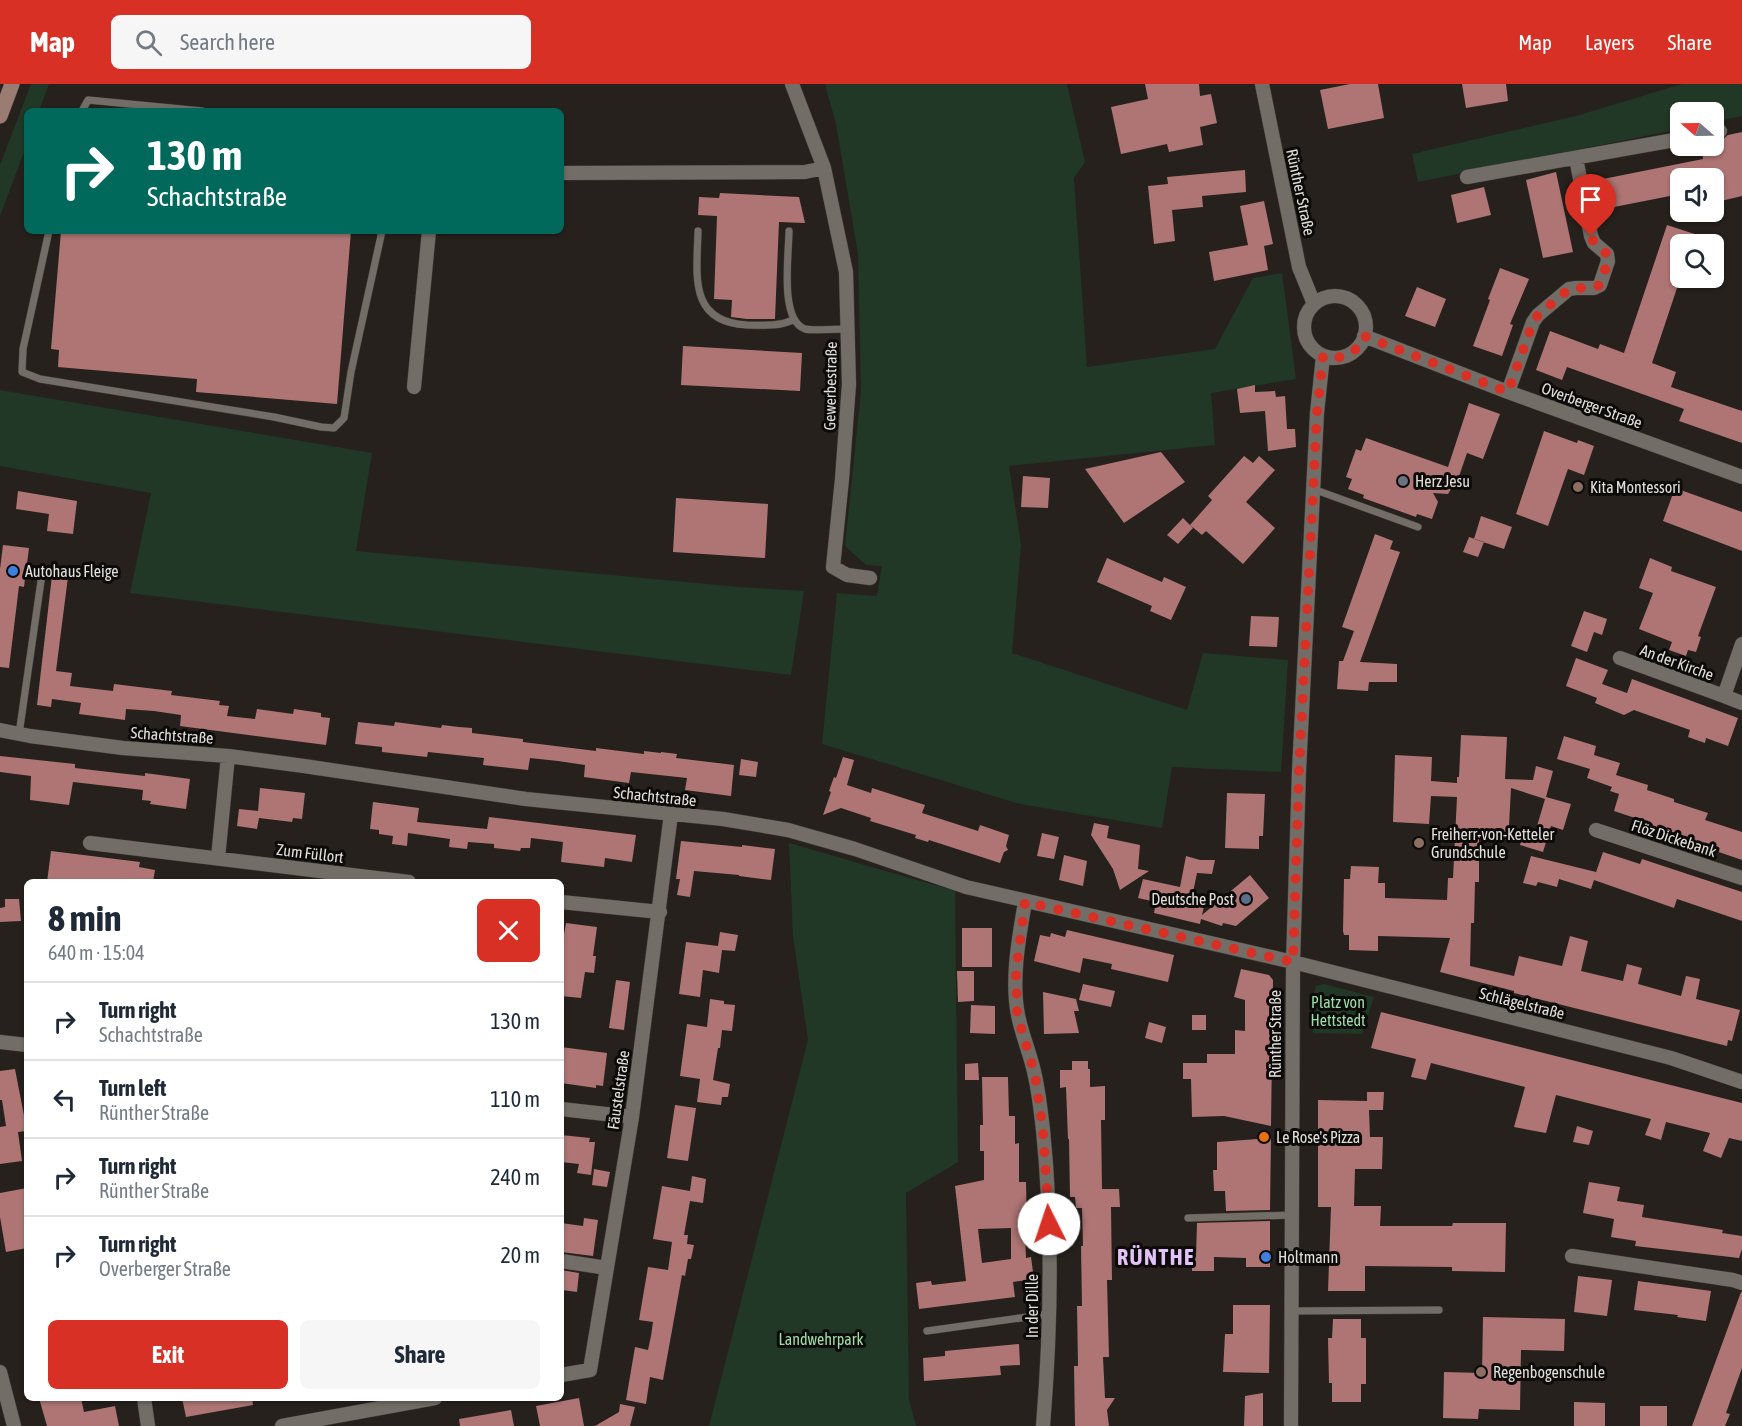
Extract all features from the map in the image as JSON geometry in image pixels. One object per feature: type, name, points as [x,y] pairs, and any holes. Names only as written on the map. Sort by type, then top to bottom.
[{"type":"main road","points":[[0,116],[12,84]]},
{"type":"street","name":"Gewerbestraße","points":[[792,84],[824,168],[846,272],[849,384],[833,567],[848,575],[870,578]]},
{"type":"street","name":"Rünther Straße","points":[[1262,84],[1299,267],[1314,304]]},
{"type":"street","points":[[1467,177],[1670,141]]},
{"type":"street","points":[[1508,392],[1533,322],[1538,315],[1569,289],[1594,288],[1600,285],[1608,261],[1607,254],[1594,243],[1591,236],[1576,158]]},
{"type":"street","points":[[564,173],[805,172],[824,168]]},
{"type":"street","points":[[414,387],[429,234]]},
{"type":"street","points":[[1329,297],[1340,297],[1351,301],[1359,309],[1365,319],[1364,336],[1358,347],[1348,355],[1336,358],[1323,356],[1310,346],[1305,336],[1305,318],[1314,304],[1329,297]]},
{"type":"street","name":"Overberger Straße","points":[[1364,336],[1508,392],[1742,477]]},
{"type":"street","name":"Rünther Straße","points":[[1291,1426],[1293,962],[1299,771],[1317,413],[1323,356]]},
{"type":"street","name":"An der Kirche","points":[[1724,696],[1742,644]]},
{"type":"street","name":"An der Kirche","points":[[1620,658],[1742,703]]},
{"type":"street","name":"Schachtstraße","points":[[0,730],[123,748],[228,756],[526,799],[747,822],[788,830],[855,849],[966,887],[1293,962]]},
{"type":"street","points":[[218,858],[228,756]]},
{"type":"street","name":"Fäustelstraße","points":[[564,1374],[590,1370],[632,1117],[671,814]]},
{"type":"street","name":"Flöz Dickebank","points":[[1596,830],[1742,878]]},
{"type":"street","name":"Zum Füllort","points":[[90,843],[379,879]]},
{"type":"street","points":[[564,902],[660,912]]},
{"type":"street","name":"In der Dille","points":[[1025,902],[1016,972],[1017,1014],[1035,1075],[1043,1130],[1049,1224],[1048,1374],[1044,1426]]},
{"type":"street","name":"Schlägelstraße","points":[[1293,962],[1671,1058],[1742,1082]]},
{"type":"street","points":[[0,1042],[24,1045]]},
{"type":"street","points":[[564,1109],[632,1117]]},
{"type":"street","points":[[1572,1256],[1742,1283]]},
{"type":"street","points":[[564,1261],[607,1268]]},
{"type":"street","points":[[0,1372],[14,1426]]},
{"type":"street","points":[[144,1401],[148,1426]]},
{"type":"street","points":[[282,1426],[419,1401]]},
{"type":"lane","points":[[84,108],[88,100],[171,108]]},
{"type":"lane","points":[[698,231],[697,280],[700,295],[706,307],[713,314],[722,321],[732,324],[774,326],[793,320]]},
{"type":"lane","points":[[789,231],[787,298],[793,320],[804,329],[847,329]]},
{"type":"lane","points":[[48,234],[23,349],[22,372],[39,379],[274,417],[321,428],[334,428],[344,418],[351,372],[381,234]]},
{"type":"lane","points":[[1313,489],[1418,527]]},
{"type":"lane","points":[[19,734],[42,574]]},
{"type":"lane","points":[[1188,1218],[1292,1215]]},
{"type":"lane","points":[[1291,1311],[1439,1310]]},
{"type":"lane","points":[[927,1331],[1049,1314]]},
{"type":"green space","points":[[31,84],[49,84],[40,108],[24,108],[24,152],[0,216],[0,165]]},
{"type":"green space","points":[[825,84],[1067,84],[1085,162],[1074,178],[1087,367],[1215,349],[1253,278],[1282,273],[1296,379],[1211,393],[1215,445],[1009,466],[1021,545],[1012,653],[1187,710],[1203,653],[1288,660],[1281,772],[1172,767],[1162,828],[1020,804],[822,744],[837,593],[877,596],[882,566],[866,565],[845,546],[861,391],[858,254],[836,124]]},
{"type":"green space","points":[[1682,84],[1742,84],[1742,116],[1724,120],[1724,102],[1670,102],[1670,131],[1418,182],[1412,154],[1576,116]]},
{"type":"green space","points":[[0,390],[372,453],[356,551],[804,591],[791,675],[130,593],[151,493],[0,466]]},
{"type":"green space","name":"Landwehrpark","points":[[789,843],[955,891],[958,1162],[906,1193],[909,1399],[916,1426],[709,1426],[808,1040],[793,936]]},
{"type":"green space","name":"Platz von Hettstedt","points":[[1324,984],[1374,997],[1362,1034],[1313,1033],[1314,992],[1316,986]]},
{"type":"building","points":[[1145,84],[1199,84],[1200,96],[1211,94],[1217,123],[1200,127],[1203,145],[1169,152],[1167,144],[1121,154],[1111,107],[1148,99]]},
{"type":"building","points":[[1350,84],[1378,84],[1384,118],[1328,129],[1320,90]]},
{"type":"building","points":[[1462,84],[1506,84],[1508,101],[1466,108]]},
{"type":"building","points":[[1742,132],[1742,196],[1724,200],[1724,168],[1670,168],[1670,196],[1604,209],[1598,180],[1703,159],[1703,156],[1724,156],[1724,138]]},
{"type":"building","points":[[1245,170],[1246,192],[1202,196],[1203,207],[1172,210],[1175,241],[1154,244],[1148,186],[1168,184],[1167,177]]},
{"type":"building","points":[[1556,172],[1573,252],[1543,258],[1526,180]]},
{"type":"building","points":[[1484,187],[1491,215],[1457,223],[1451,195]]},
{"type":"building","points":[[720,193],[799,197],[805,223],[779,222],[775,319],[731,317],[732,300],[714,299],[717,216],[698,215],[699,197],[719,198]]},
{"type":"building","points":[[1264,201],[1273,244],[1264,246],[1268,270],[1214,281],[1209,252],[1248,245],[1240,206]]},
{"type":"building","points":[[1667,225],[1695,234],[1670,234],[1670,288],[1677,288],[1652,363],[1676,372],[1671,387],[1742,411],[1742,443],[1679,421],[1684,409],[1567,367],[1562,380],[1536,370],[1550,331],[1598,349],[1600,344],[1624,353]]},
{"type":"building","points":[[61,234],[351,234],[337,404],[196,392],[197,379],[58,367],[59,350],[51,349]]},
{"type":"building","points":[[1500,268],[1529,279],[1510,324],[1513,325],[1502,356],[1473,346]]},
{"type":"building","points":[[1417,287],[1446,299],[1435,327],[1405,316]]},
{"type":"building","points":[[683,346],[802,353],[800,391],[681,385]]},
{"type":"building","points":[[1255,385],[1255,392],[1275,391],[1276,397],[1285,396],[1287,429],[1295,429],[1296,447],[1268,451],[1265,411],[1240,413],[1237,389]]},
{"type":"building","name":"Herz Jesu","points":[[1469,403],[1500,414],[1483,459],[1467,453],[1456,485],[1454,484],[1448,494],[1433,493],[1438,502],[1432,519],[1417,514],[1416,517],[1363,498],[1364,495],[1348,489],[1352,479],[1346,477],[1356,449],[1361,451],[1366,438],[1448,467]]},
{"type":"building","points":[[1544,431],[1577,443],[1578,440],[1594,446],[1584,475],[1568,469],[1548,526],[1516,514]]},
{"type":"building","points":[[1161,452],[1185,482],[1124,523],[1085,469]]},
{"type":"building","points":[[1244,456],[1253,463],[1259,456],[1275,470],[1246,502],[1275,528],[1243,564],[1206,531],[1202,535],[1190,525],[1212,500],[1208,496]]},
{"type":"building","points":[[1023,476],[1050,478],[1048,508],[1021,507]]},
{"type":"building","points":[[1675,488],[1742,512],[1742,551],[1663,521]]},
{"type":"building","points":[[18,491],[77,501],[73,534],[47,531],[49,514],[16,509]]},
{"type":"building","points":[[676,498],[768,504],[765,558],[673,552]]},
{"type":"building","points":[[1481,516],[1512,527],[1504,549],[1474,539]]},
{"type":"building","points":[[1183,518],[1193,528],[1178,544],[1167,535]]},
{"type":"building","points":[[1375,534],[1393,541],[1390,549],[1400,552],[1360,662],[1397,664],[1397,682],[1369,682],[1368,691],[1337,689],[1339,661],[1343,661],[1354,631],[1342,627]]},
{"type":"building","points":[[1469,537],[1484,542],[1478,557],[1463,552]]},
{"type":"building","points":[[3,545],[29,548],[24,587],[19,586],[9,668],[0,667],[0,569]]},
{"type":"building","points":[[1107,558],[1162,582],[1164,577],[1186,587],[1171,620],[1150,611],[1152,606],[1097,582]]},
{"type":"building","points":[[1650,558],[1672,567],[1671,571],[1716,587],[1698,636],[1701,637],[1696,652],[1688,650],[1686,656],[1669,650],[1672,642],[1639,629],[1653,593],[1639,588]]},
{"type":"building","points":[[53,567],[69,569],[56,671],[72,673],[70,686],[113,691],[114,684],[172,691],[171,695],[220,701],[219,705],[229,706],[227,716],[255,719],[257,709],[293,714],[294,709],[321,713],[321,717],[330,718],[326,745],[180,726],[181,715],[154,711],[126,709],[125,720],[79,714],[81,703],[52,699],[51,707],[37,705]]},
{"type":"building","points":[[1584,611],[1607,619],[1602,635],[1594,632],[1587,652],[1571,646]]},
{"type":"building","points":[[1251,616],[1279,617],[1277,647],[1249,646]]},
{"type":"building","points":[[1576,658],[1608,670],[1602,684],[1627,693],[1632,679],[1738,718],[1728,746],[1706,738],[1705,743],[1688,737],[1690,730],[1634,710],[1624,715],[1595,703],[1597,698],[1566,686]]},
{"type":"building","points":[[358,722],[394,726],[395,722],[441,728],[442,725],[472,728],[472,733],[523,739],[523,742],[596,751],[596,748],[644,754],[644,751],[661,752],[677,754],[676,758],[734,765],[731,796],[685,790],[687,778],[631,772],[629,783],[584,777],[585,765],[558,761],[530,758],[528,770],[483,765],[484,758],[428,752],[427,757],[382,752],[382,747],[355,744]]},
{"type":"building","points":[[1461,735],[1507,737],[1505,779],[1533,780],[1536,766],[1553,771],[1546,797],[1571,804],[1563,830],[1551,826],[1543,852],[1520,845],[1521,841],[1479,839],[1479,882],[1475,882],[1470,966],[1514,976],[1519,956],[1562,966],[1570,936],[1588,941],[1581,971],[1623,981],[1627,964],[1642,968],[1638,984],[1681,996],[1686,976],[1700,979],[1696,999],[1740,1010],[1732,1041],[1728,1040],[1727,1046],[1514,993],[1514,991],[1440,972],[1450,938],[1378,936],[1378,951],[1349,950],[1349,935],[1344,935],[1343,931],[1344,879],[1350,879],[1351,866],[1379,867],[1378,883],[1385,883],[1385,898],[1447,900],[1448,878],[1453,878],[1457,797],[1431,796],[1429,824],[1393,822],[1395,755],[1432,757],[1431,781],[1457,783],[1457,777],[1459,777]],"holes":[[[1511,788],[1545,799],[1535,833],[1509,826]]]},
{"type":"building","points":[[1564,736],[1596,746],[1594,755],[1620,763],[1616,775],[1648,785],[1647,790],[1708,813],[1705,820],[1742,832],[1742,860],[1652,829],[1653,824],[1614,811],[1619,794],[1610,791],[1612,787],[1587,778],[1590,769],[1557,759]]},
{"type":"building","points":[[0,756],[75,764],[75,768],[190,779],[186,809],[150,804],[151,801],[142,800],[143,790],[73,782],[69,805],[30,800],[31,776],[0,772]]},
{"type":"building","points":[[843,757],[854,760],[847,785],[871,793],[872,788],[925,805],[922,813],[978,831],[980,825],[1009,835],[1006,846],[1008,850],[1004,852],[1000,863],[929,840],[928,842],[915,838],[916,835],[870,821],[871,818],[841,808],[823,815],[831,792],[829,791]]},
{"type":"building","points":[[741,759],[758,762],[756,777],[739,775]]},
{"type":"building","points":[[260,788],[305,793],[302,819],[293,818],[292,822],[259,818],[257,829],[237,826],[239,809],[258,811]]},
{"type":"building","points":[[1227,793],[1265,794],[1263,836],[1259,836],[1259,849],[1225,848]]},
{"type":"building","points":[[373,802],[419,808],[417,822],[487,829],[489,817],[636,835],[632,862],[605,858],[604,867],[561,862],[563,842],[531,838],[530,848],[521,848],[520,851],[494,848],[494,844],[468,842],[467,849],[449,847],[450,839],[408,833],[407,846],[392,844],[393,836],[379,834],[379,830],[370,829]]},
{"type":"building","points":[[1094,823],[1109,826],[1107,838],[1140,845],[1138,869],[1149,871],[1120,890],[1113,869],[1091,835]]},
{"type":"building","points":[[1042,833],[1059,837],[1054,859],[1037,856]]},
{"type":"building","points":[[681,841],[775,849],[771,880],[694,871],[690,897],[677,895],[680,879],[676,879]]},
{"type":"building","points":[[51,851],[140,862],[139,867],[155,870],[154,879],[47,879]]},
{"type":"building","points":[[1603,852],[1640,864],[1642,859],[1742,892],[1742,921],[1677,899],[1674,908],[1594,880],[1591,889],[1559,879],[1557,887],[1538,882],[1536,886],[1523,883],[1531,856],[1596,872],[1594,878]]},
{"type":"building","points":[[1064,855],[1087,861],[1083,886],[1059,880]]},
{"type":"building","points":[[1186,856],[1200,860],[1215,860],[1212,874],[1197,873],[1192,897],[1206,899],[1202,915],[1250,875],[1269,898],[1236,926],[1223,923],[1222,926],[1201,919],[1200,924],[1154,913],[1156,902],[1138,898],[1143,879],[1180,887]]},
{"type":"building","points":[[5,899],[19,899],[21,921],[0,922],[0,908],[5,907]]},
{"type":"building","points":[[566,923],[597,927],[593,956],[596,956],[594,973],[585,972],[581,998],[564,996]]},
{"type":"building","points":[[962,928],[992,928],[992,967],[962,967]]},
{"type":"building","points":[[1067,930],[1174,955],[1168,982],[1111,969],[1112,964],[1083,958],[1080,973],[1034,961],[1040,935],[1050,937],[1051,933],[1065,937]]},
{"type":"building","points":[[720,932],[738,935],[735,951],[722,950],[719,973],[703,970],[700,997],[679,994],[686,942],[718,946]]},
{"type":"building","points":[[1241,969],[1269,975],[1273,980],[1271,1126],[1224,1116],[1192,1117],[1191,1079],[1183,1079],[1183,1063],[1207,1063],[1207,1054],[1235,1054],[1235,1030],[1245,1031],[1245,1000],[1234,997]]},
{"type":"building","points":[[957,971],[974,971],[974,1001],[958,1002]]},
{"type":"building","points":[[616,980],[630,982],[624,1030],[609,1028]]},
{"type":"building","points":[[1083,984],[1115,991],[1111,1007],[1079,1000]]},
{"type":"building","points":[[1043,992],[1076,999],[1079,1011],[1074,1011],[1079,1033],[1044,1034]]},
{"type":"building","points":[[710,999],[735,1005],[732,1031],[722,1030],[713,1080],[730,1084],[728,1097],[722,1097],[721,1105],[697,1102],[700,1079],[680,1076],[687,1024],[707,1027]]},
{"type":"building","points":[[971,1005],[995,1006],[995,1034],[970,1033]]},
{"type":"building","points":[[1381,1012],[1742,1103],[1742,1141],[1729,1138],[1721,1158],[1703,1151],[1710,1133],[1666,1122],[1661,1140],[1645,1135],[1651,1119],[1556,1095],[1546,1133],[1514,1127],[1525,1087],[1431,1063],[1426,1080],[1411,1077],[1416,1059],[1371,1048]]},
{"type":"building","points":[[1192,1015],[1206,1015],[1206,1030],[1192,1030]]},
{"type":"building","points":[[1149,1022],[1166,1027],[1162,1043],[1145,1038]]},
{"type":"building","points":[[564,1047],[607,1053],[603,1086],[596,1085],[596,1088],[564,1083]]},
{"type":"building","points":[[1072,1061],[1088,1061],[1090,1087],[1105,1086],[1105,1120],[1101,1120],[1102,1189],[1119,1189],[1120,1207],[1111,1207],[1112,1280],[1107,1280],[1109,1357],[1103,1357],[1105,1398],[1115,1398],[1107,1410],[1109,1426],[1075,1426],[1074,1366],[1078,1366],[1077,1306],[1082,1306],[1082,1208],[1076,1208],[1075,1197],[1070,1197],[1066,1087],[1060,1088],[1060,1070],[1072,1070]]},
{"type":"building","points":[[978,1063],[979,1080],[965,1080],[965,1064]]},
{"type":"building","points":[[15,1069],[24,1116],[24,1131],[18,1132],[22,1161],[0,1164],[0,1127],[6,1126],[2,1100],[0,1100],[0,1071]]},
{"type":"building","points":[[982,1077],[1008,1077],[1009,1116],[1015,1116],[1015,1144],[1019,1143],[1019,1182],[1026,1182],[1026,1258],[1031,1257],[1034,1279],[1013,1282],[1015,1297],[919,1309],[916,1283],[931,1281],[932,1285],[966,1281],[955,1186],[984,1180],[984,1151],[980,1151],[980,1125],[983,1125]],"holes":[[[1011,1228],[1011,1259],[982,1263],[978,1229]]]},
{"type":"building","points":[[1367,1092],[1384,1092],[1383,1110],[1369,1110],[1370,1137],[1383,1137],[1382,1169],[1355,1169],[1354,1206],[1381,1206],[1380,1226],[1506,1223],[1505,1272],[1452,1271],[1452,1267],[1365,1266],[1365,1291],[1328,1291],[1331,1207],[1318,1207],[1318,1100],[1367,1101]]},
{"type":"building","points":[[675,1105],[696,1108],[688,1161],[667,1158]]},
{"type":"building","points":[[1577,1126],[1593,1131],[1589,1145],[1573,1142]]},
{"type":"building","points":[[564,1135],[590,1138],[589,1142],[595,1142],[591,1175],[577,1173],[579,1164],[564,1162]]},
{"type":"building","points":[[1271,1138],[1270,1210],[1226,1211],[1225,1191],[1214,1191],[1213,1170],[1217,1170],[1217,1142]]},
{"type":"building","points":[[594,1169],[610,1172],[607,1187],[592,1185]]},
{"type":"building","points":[[692,1176],[706,1179],[703,1203],[690,1201],[684,1235],[688,1235],[687,1244],[694,1245],[691,1259],[688,1259],[685,1276],[682,1275],[663,1380],[650,1377],[646,1404],[626,1400],[635,1347],[648,1350],[651,1336],[653,1322],[639,1320],[648,1267],[668,1270],[672,1242],[653,1239],[662,1186],[690,1191]]},
{"type":"building","points":[[1589,1182],[1620,1187],[1617,1201],[1644,1205],[1642,1217],[1723,1230],[1722,1233],[1742,1236],[1739,1258],[1635,1246],[1636,1241],[1611,1237],[1614,1219],[1583,1213]]},
{"type":"building","points":[[24,1189],[24,1249],[6,1252],[0,1217],[0,1193]]},
{"type":"building","points":[[584,1218],[598,1220],[593,1256],[564,1252],[564,1223],[583,1226]]},
{"type":"building","points":[[1270,1221],[1270,1267],[1246,1267],[1246,1258],[1214,1257],[1214,1271],[1192,1271],[1192,1257],[1196,1257],[1197,1223]]},
{"type":"building","points":[[564,1270],[579,1273],[577,1292],[564,1290]]},
{"type":"building","points":[[1578,1276],[1612,1280],[1607,1316],[1574,1312]]},
{"type":"building","points":[[1638,1281],[1711,1291],[1706,1321],[1634,1310]]},
{"type":"building","points":[[1741,1292],[1742,1368],[1726,1413],[1730,1414],[1725,1426],[1692,1426]]},
{"type":"building","points":[[1233,1305],[1270,1305],[1269,1373],[1223,1372],[1225,1334],[1233,1334]]},
{"type":"building","points":[[1483,1317],[1565,1319],[1564,1351],[1521,1350],[1520,1410],[1479,1409],[1478,1419],[1443,1418],[1444,1372],[1482,1373]]},
{"type":"building","points":[[1333,1319],[1361,1319],[1361,1338],[1366,1338],[1366,1384],[1361,1384],[1361,1402],[1332,1402],[1332,1383],[1329,1383],[1328,1338],[1332,1338]]},
{"type":"building","points":[[1019,1344],[1020,1365],[1000,1366],[1001,1375],[924,1381],[923,1358],[945,1356],[945,1351]]},
{"type":"building","points":[[1263,1393],[1263,1426],[1244,1426],[1245,1396]]},
{"type":"building","points":[[579,1398],[584,1426],[540,1426],[536,1406]]},
{"type":"building","points":[[40,1401],[82,1401],[84,1412],[115,1406],[119,1426],[47,1426]]},
{"type":"building","points":[[183,1401],[252,1401],[253,1405],[186,1417]]},
{"type":"building","points":[[1574,1402],[1605,1403],[1605,1426],[1574,1426]]},
{"type":"building","points":[[620,1404],[635,1407],[630,1426],[595,1426],[619,1412]]},
{"type":"building","points":[[1640,1406],[1667,1406],[1667,1426],[1640,1426]]},
{"type":"building","points":[[511,1410],[514,1426],[460,1426],[459,1419]]},
{"type":"place","name":"Herz Jesu","points":[[1403,481]]},
{"type":"place","name":"Kita Montessori","points":[[1578,487]]},
{"type":"place","name":"Autohaus Fleige","points":[[13,571]]},
{"type":"place","name":"Freiherr-von-Ketteler Grundschule","points":[[1419,843]]},
{"type":"place","name":"Deutsche Post","points":[[1246,899]]},
{"type":"place","name":"Le Rose's Pizza","points":[[1264,1137]]},
{"type":"place","name":"Holtmann","points":[[1266,1257]]},
{"type":"place","name":"Regenbogenschule","points":[[1481,1372]]},
{"type":"district","name":"RÜNTHE","points":[[1156,1257]]},
{"type":"route","points":[[1049,1224],[1043,1130],[1035,1075],[1017,1014],[1016,972],[1025,902],[1293,962],[1301,729],[1317,413],[1323,356],[1336,358],[1348,355],[1358,347],[1364,336],[1382,341],[1508,392],[1533,322],[1538,315],[1569,289],[1594,288],[1600,285],[1608,261],[1607,254],[1594,243],[1591,236]]}]
